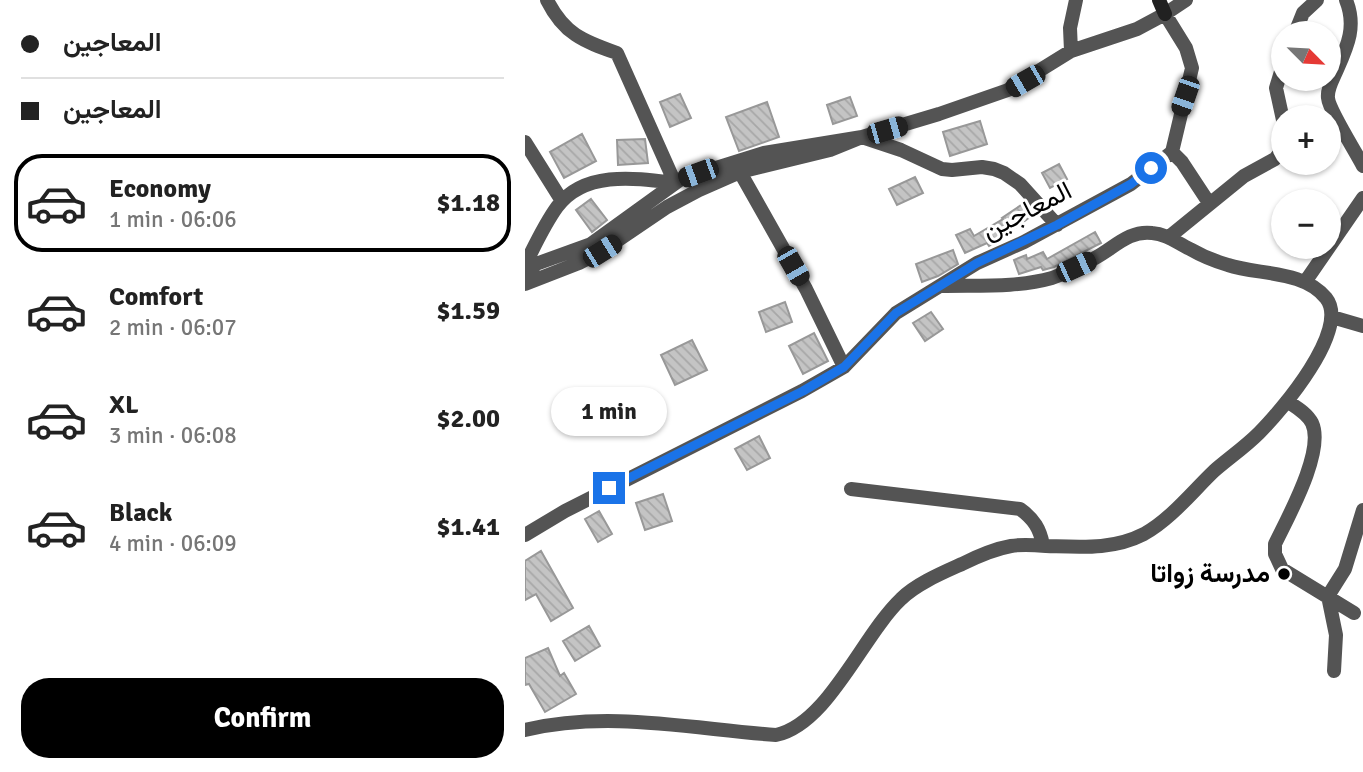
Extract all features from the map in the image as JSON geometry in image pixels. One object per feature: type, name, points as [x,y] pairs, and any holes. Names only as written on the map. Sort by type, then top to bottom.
[{"type":"street","points":[[548,0],[554,13],[568,30],[586,42],[617,53],[675,183]]},
{"type":"street","points":[[1072,51],[1070,28],[1076,0]]},
{"type":"street","points":[[1159,0],[1186,48],[1192,68],[1172,152],[1182,162],[1209,203]]},
{"type":"street","points":[[525,276],[536,264],[591,244],[675,183],[737,167],[831,150],[862,137],[1008,90],[1072,51],[1137,29],[1185,0]]},
{"type":"street","points":[[1300,21],[1304,13],[1317,0]]},
{"type":"street","points":[[1346,0],[1351,17],[1351,35],[1331,82],[1328,100],[1331,111],[1363,166]]},
{"type":"street","points":[[862,137],[916,156],[942,169],[982,167],[1004,173],[1020,184],[1057,225]]},
{"type":"street","points":[[525,142],[562,201]]},
{"type":"street","name":"المعاجين","points":[[525,535],[565,511],[803,391],[844,367],[896,313],[977,263],[1057,225],[1131,184],[1172,152]]},
{"type":"street","points":[[1169,237],[1244,176],[1271,161]]},
{"type":"street","points":[[525,284],[602,251],[667,206],[737,167]]},
{"type":"street","points":[[737,167],[806,289],[844,367]]},
{"type":"street","points":[[525,265],[562,201],[582,186],[605,180],[638,178],[675,183]]},
{"type":"street","points":[[1305,282],[1363,198]]},
{"type":"street","points":[[525,730],[553,723],[584,720],[672,724],[776,735],[789,732],[822,705],[881,621],[902,597],[989,551],[1014,545],[1090,548],[1121,544],[1146,533],[1258,434],[1287,401],[1312,366],[1332,317],[1327,299],[1305,282],[1209,259],[1169,237],[1151,233],[1134,234],[1096,258],[1056,277],[1029,284],[941,286]]},
{"type":"street","points":[[1332,317],[1363,326]]},
{"type":"street","points":[[1287,401],[1304,412],[1311,421],[1315,431],[1314,447],[1308,470],[1275,544],[1275,554],[1282,569],[1354,613]]},
{"type":"street","points":[[851,489],[1020,509],[1037,526],[1043,545]]},
{"type":"street","points":[[1334,671],[1336,635],[1328,596],[1345,569],[1363,510]]},
{"type":"building","points":[[680,94],[691,118],[670,127],[660,102]]},
{"type":"building","points":[[850,97],[857,116],[833,124],[827,105]]},
{"type":"building","points":[[767,102],[779,137],[739,151],[726,117]]},
{"type":"building","points":[[980,121],[987,144],[950,156],[943,132]]},
{"type":"building","points":[[582,134],[596,161],[564,178],[550,152]]},
{"type":"building","points":[[645,139],[648,163],[618,165],[617,140]]},
{"type":"building","points":[[1059,164],[1067,179],[1050,188],[1042,173]]},
{"type":"building","points":[[915,177],[923,193],[897,205],[889,189]]},
{"type":"building","points":[[591,199],[607,220],[592,232],[576,210]]},
{"type":"building","points":[[1024,203],[1034,214],[989,246],[987,243],[965,253],[956,235],[970,229],[974,236]]},
{"type":"building","points":[[1095,232],[1101,243],[1054,267],[1043,270],[1041,267],[1019,274],[1014,260],[1026,255],[1027,259],[1043,252],[1047,259]]},
{"type":"building","points":[[953,250],[958,264],[922,282],[916,264]]},
{"type":"building","points":[[785,302],[792,322],[766,332],[759,312]]},
{"type":"building","points":[[931,312],[943,329],[925,341],[913,323]]},
{"type":"building","points":[[814,333],[828,361],[803,374],[789,346]]},
{"type":"building","points":[[692,340],[707,370],[675,385],[661,355]]},
{"type":"building","points":[[759,436],[770,458],[747,470],[735,449]]},
{"type":"building","points":[[663,494],[672,521],[645,530],[636,503]]},
{"type":"building","points":[[599,511],[612,534],[598,542],[585,519]]},
{"type":"building","points":[[541,551],[573,608],[551,621],[536,594],[525,600],[525,561]]},
{"type":"building","points":[[589,626],[600,646],[575,661],[563,641]]},
{"type":"building","points":[[548,648],[560,676],[564,673],[576,694],[545,712],[529,684],[525,685],[525,658]]},
{"type":"place","name":"مدرسة زواتا","points":[[1284,574]]},
{"type":"route","points":[[609,488],[803,391],[844,367],[896,313],[977,263],[1024,242],[1131,184],[1151,168]]}]
